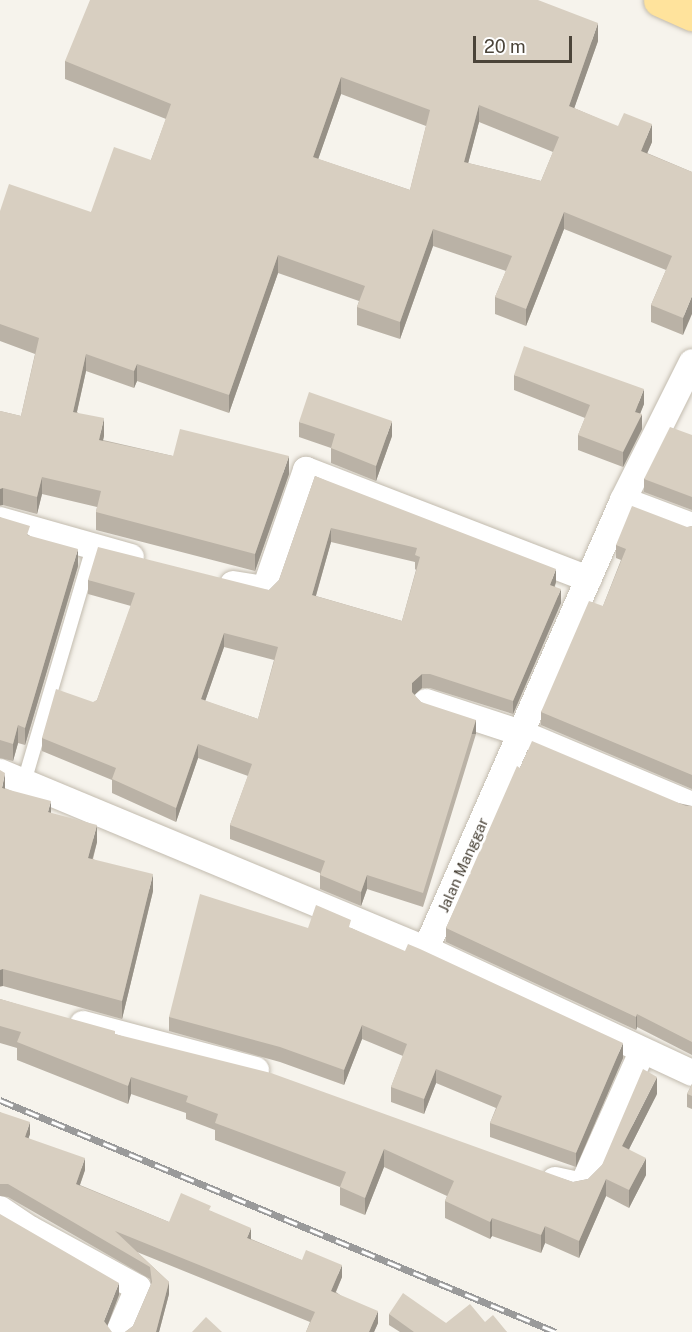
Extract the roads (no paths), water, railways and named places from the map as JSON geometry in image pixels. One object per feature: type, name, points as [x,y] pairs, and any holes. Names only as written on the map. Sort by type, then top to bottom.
[{"type":"main road","points":[[660,0],[692,14]]},
{"type":"street","name":"Jalan Manggar","points":[[426,949],[623,500],[692,362]]},
{"type":"street","points":[[208,577],[265,590],[306,470],[589,579]]},
{"type":"street","points":[[623,500],[692,526]]},
{"type":"street","points":[[0,520],[151,562]]},
{"type":"street","points":[[426,702],[521,733],[692,805]]},
{"type":"street","points":[[0,772],[426,949],[642,1052],[692,1072]]},
{"type":"street","points":[[54,1016],[276,1076]]},
{"type":"street","points":[[526,1169],[569,1184],[584,1182],[642,1052]]},
{"type":"street","points":[[0,1209],[30,1229],[138,1287],[119,1332]]},
{"type":"lane","points":[[24,782],[93,547]]},
{"type":"railway","points":[[0,1100],[556,1332]]}]
